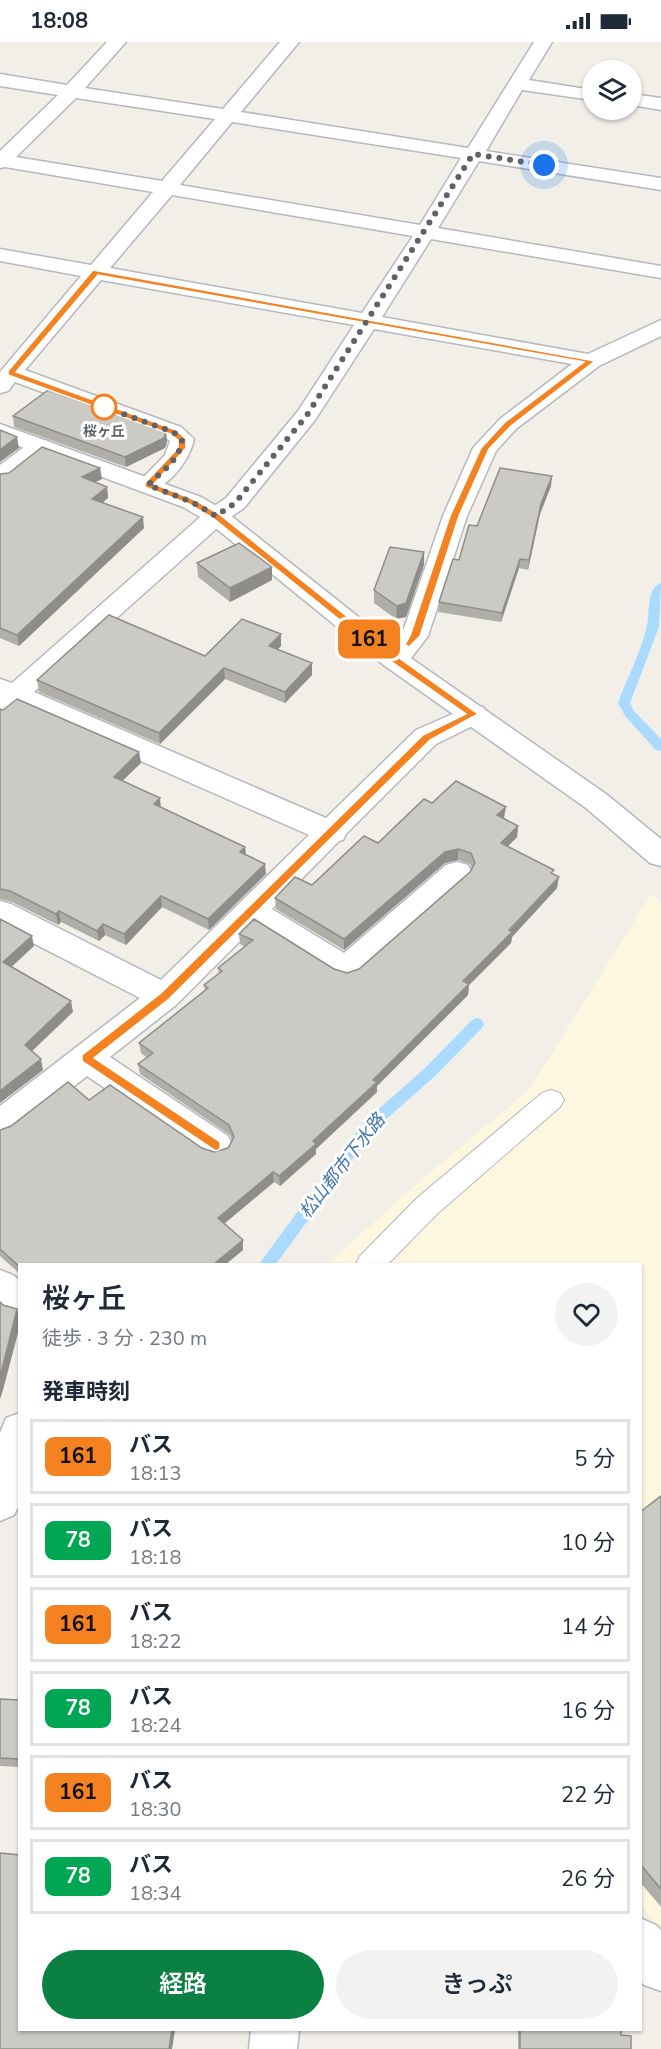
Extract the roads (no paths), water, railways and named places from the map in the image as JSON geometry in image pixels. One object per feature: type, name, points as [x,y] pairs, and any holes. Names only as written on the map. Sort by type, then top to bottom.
[{"type":"street","points":[[0,161],[72,91],[117,42]]},
{"type":"street","points":[[148,485],[182,448],[182,439],[173,432],[5,379],[290,42]]},
{"type":"street","points":[[332,833],[5,697],[216,516],[235,503],[307,415],[425,233],[543,42]]},
{"type":"street","points":[[0,80],[661,184]]},
{"type":"street","points":[[517,84],[582,94]]},
{"type":"street","points":[[642,102],[661,105]]},
{"type":"street","points":[[0,161],[661,272]]},
{"type":"street","points":[[0,255],[591,361]]},
{"type":"street","points":[[395,660],[415,636],[455,516],[485,448],[508,424],[591,361],[661,327]]},
{"type":"street","points":[[0,431],[192,502],[216,516],[395,660],[596,801],[661,855]]},
{"type":"street","points":[[0,477],[40,446]]},
{"type":"street","points":[[0,1125],[165,996],[332,833],[426,737],[473,714]]},
{"type":"street","points":[[252,911],[346,970],[457,873]]},
{"type":"street","points":[[0,912],[165,996]]},
{"type":"street","points":[[86,1058],[216,1146]]},
{"type":"street","points":[[0,1286],[18,1302]]},
{"type":"street","points":[[0,1502],[18,1438]]},
{"type":"street","points":[[642,1944],[661,1968]]},
{"type":"street","points":[[273,2049],[275,2031]]},
{"type":"lane","points":[[371,1263],[427,1206],[551,1100]]},
{"type":"waterway","name":"松山都市下水路","points":[[661,587],[658,591],[653,627],[624,703],[629,713],[661,747]]},
{"type":"waterway","name":"松山都市下水路","points":[[268,1263],[369,1126],[430,1072],[477,1024]]},
{"type":"place","name":"桜ヶ丘","points":[[104,407]]}]
